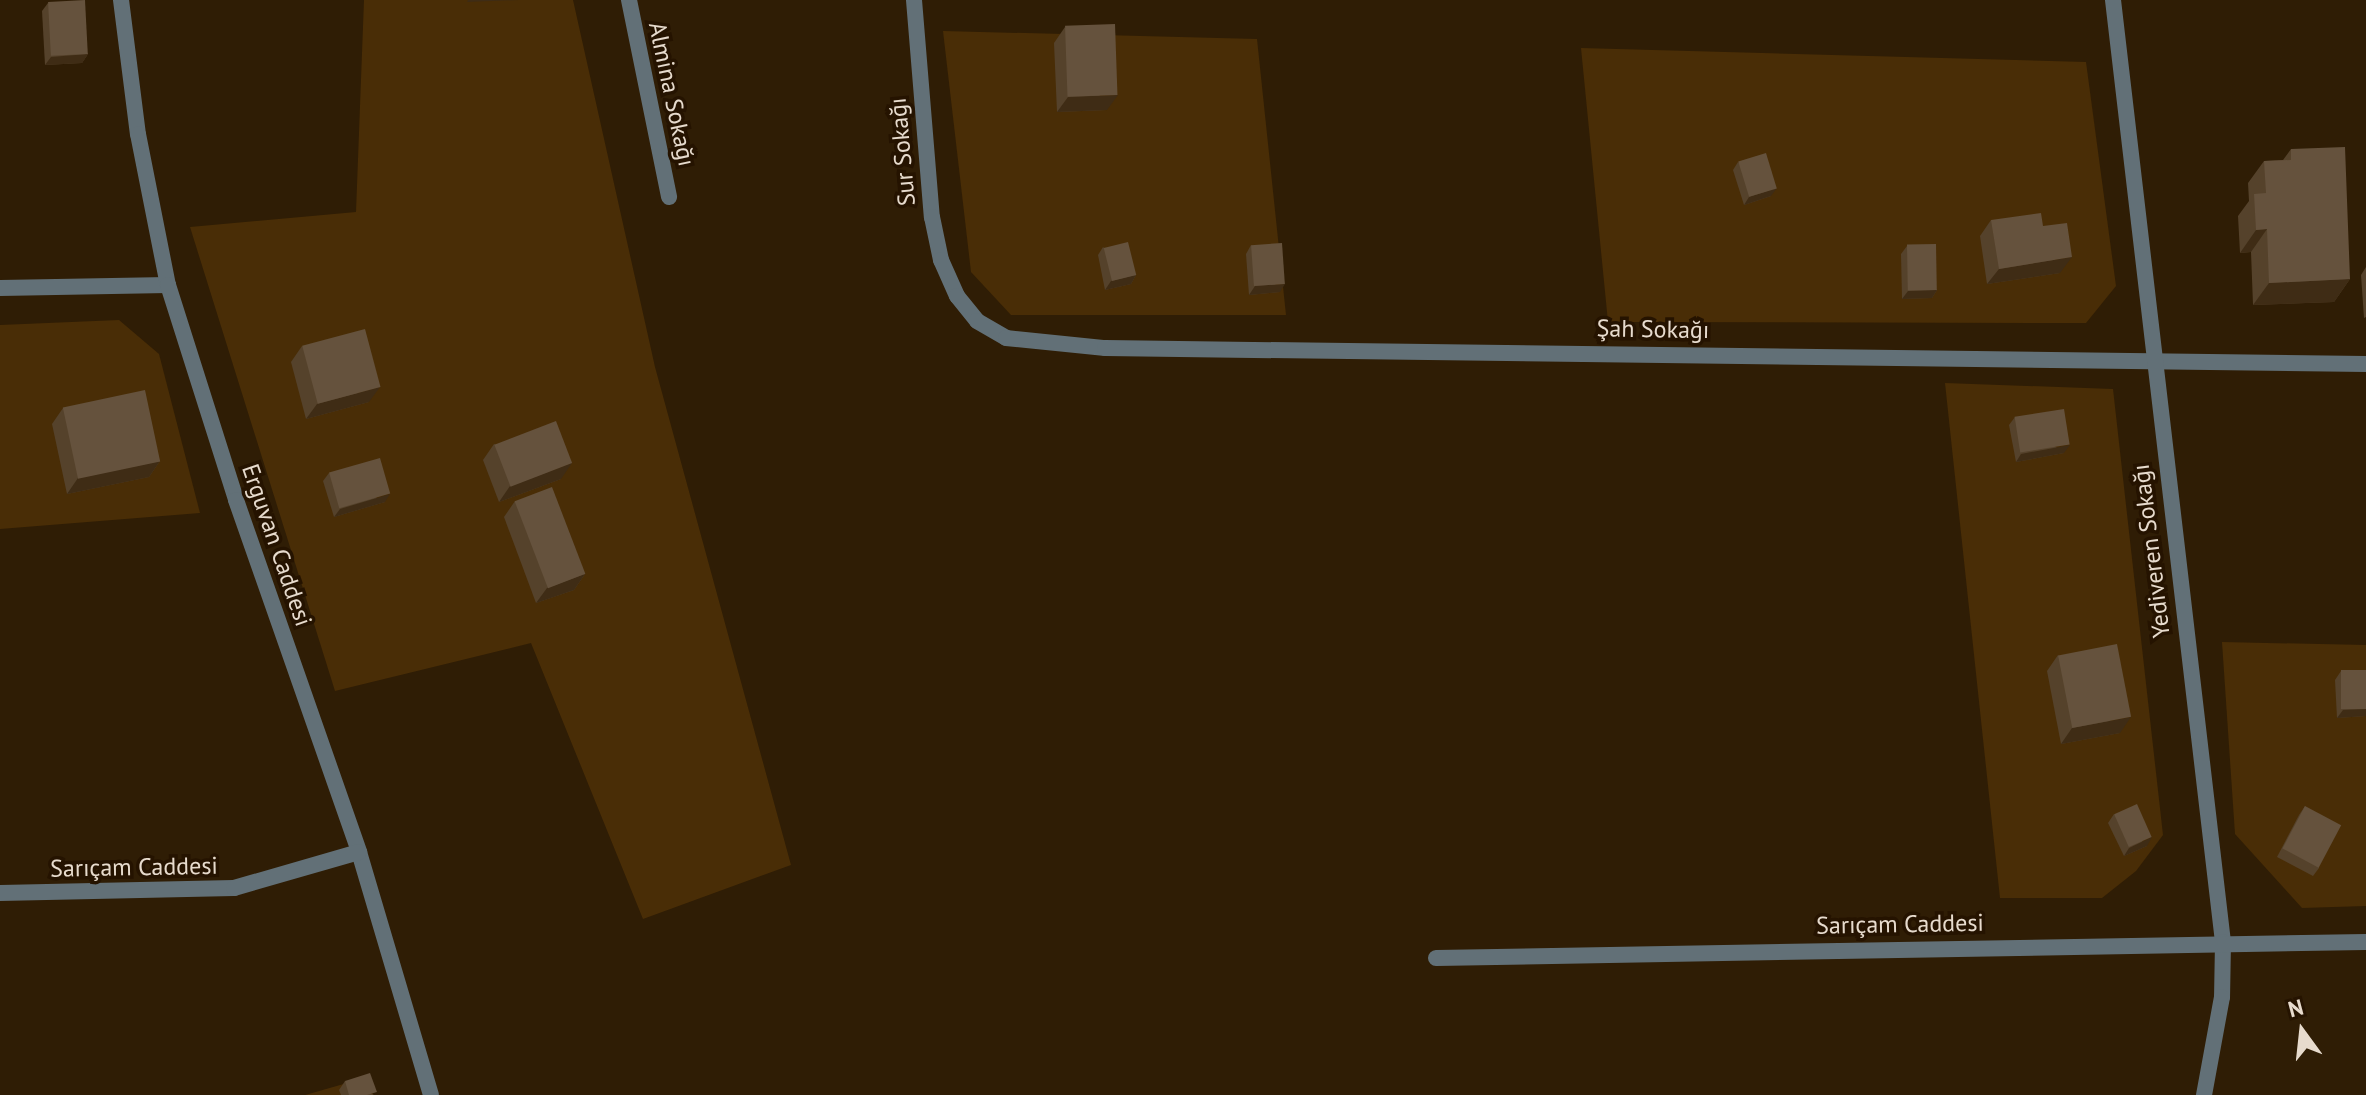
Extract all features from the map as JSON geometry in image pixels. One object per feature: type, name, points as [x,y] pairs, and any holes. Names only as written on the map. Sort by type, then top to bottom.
[{"type":"street","name":"Erguvan Caddesi","points":[[121,0],[138,134],[168,285],[231,486],[359,852],[431,1095]]},
{"type":"street","name":"Almina Sokağı","points":[[629,0],[669,197]]},
{"type":"street","name":"Sur Sokağı","points":[[914,0],[932,217],[941,260],[957,296]]},
{"type":"street","name":"Yediveren Sokağı","points":[[2113,0],[2152,358],[2223,942],[2222,997],[2204,1095]]},
{"type":"street","points":[[0,288],[168,285]]},
{"type":"street","name":"Şah Sokağı","points":[[957,296],[977,321],[1006,338],[1064,346],[2152,358],[2366,364]]},
{"type":"street","name":"Sarıçam Caddesi","points":[[0,893],[234,888],[359,852]]},
{"type":"street","name":"Sarıçam Caddesi","points":[[1436,958],[2223,942],[2366,942]]},
{"type":"shaded area","points":[[364,0],[573,0],[655,367],[791,865],[643,919],[531,643],[335,691],[190,227],[356,212]]},
{"type":"shaded area","points":[[943,31],[1257,39],[1286,315],[1011,315],[971,272]]},
{"type":"shaded area","points":[[1581,48],[2086,62],[2116,286],[2086,323],[1608,322]]},
{"type":"shaded area","points":[[119,320],[159,354],[200,513],[0,529],[0,325]]},
{"type":"shaded area","points":[[1945,383],[2113,389],[2163,835],[2136,871],[2102,898],[2000,898]]},
{"type":"shaded area","points":[[2222,642],[2366,645],[2366,906],[2302,908],[2235,834]]},
{"type":"shaded area","points":[[368,1077],[373,1095],[305,1095]]},
{"type":"building","points":[[85,0],[88,54],[51,56],[48,2]]},
{"type":"building","points":[[1115,24],[1117,95],[1068,97],[1065,26]]},
{"type":"building","points":[[2345,147],[2350,279],[2269,283],[2267,229],[2256,230],[2254,194],[2266,193],[2264,161],[2291,160],[2291,149]]},
{"type":"building","points":[[1766,153],[1777,188],[1749,197],[1738,161]]},
{"type":"building","points":[[2041,213],[2043,226],[2067,223],[2072,257],[1999,269],[1991,220]]},
{"type":"building","points":[[1128,242],[1136,275],[1112,281],[1104,248]]},
{"type":"building","points":[[1282,243],[1285,284],[1254,286],[1251,245]]},
{"type":"building","points":[[1936,244],[1937,290],[1908,290],[1907,245]]},
{"type":"building","points":[[365,329],[381,387],[318,404],[302,346]]},
{"type":"building","points":[[145,390],[160,461],[78,479],[63,407]]},
{"type":"building","points":[[2064,409],[2070,445],[2020,452],[2015,417]]},
{"type":"building","points":[[556,421],[572,463],[511,487],[494,445]]},
{"type":"building","points":[[380,458],[390,494],[339,508],[329,473]]},
{"type":"building","points":[[552,487],[585,574],[548,588],[515,501]]},
{"type":"building","points":[[2117,644],[2131,717],[2072,728],[2058,655]]},
{"type":"building","points":[[2341,670],[2366,670],[2366,709],[2341,709]]},
{"type":"building","points":[[2137,804],[2152,837],[2129,847],[2114,814]]},
{"type":"building","points":[[2305,806],[2341,825],[2319,868],[2282,848]]},
{"type":"building","points":[[370,1073],[377,1092],[349,1095],[345,1081]]}]
